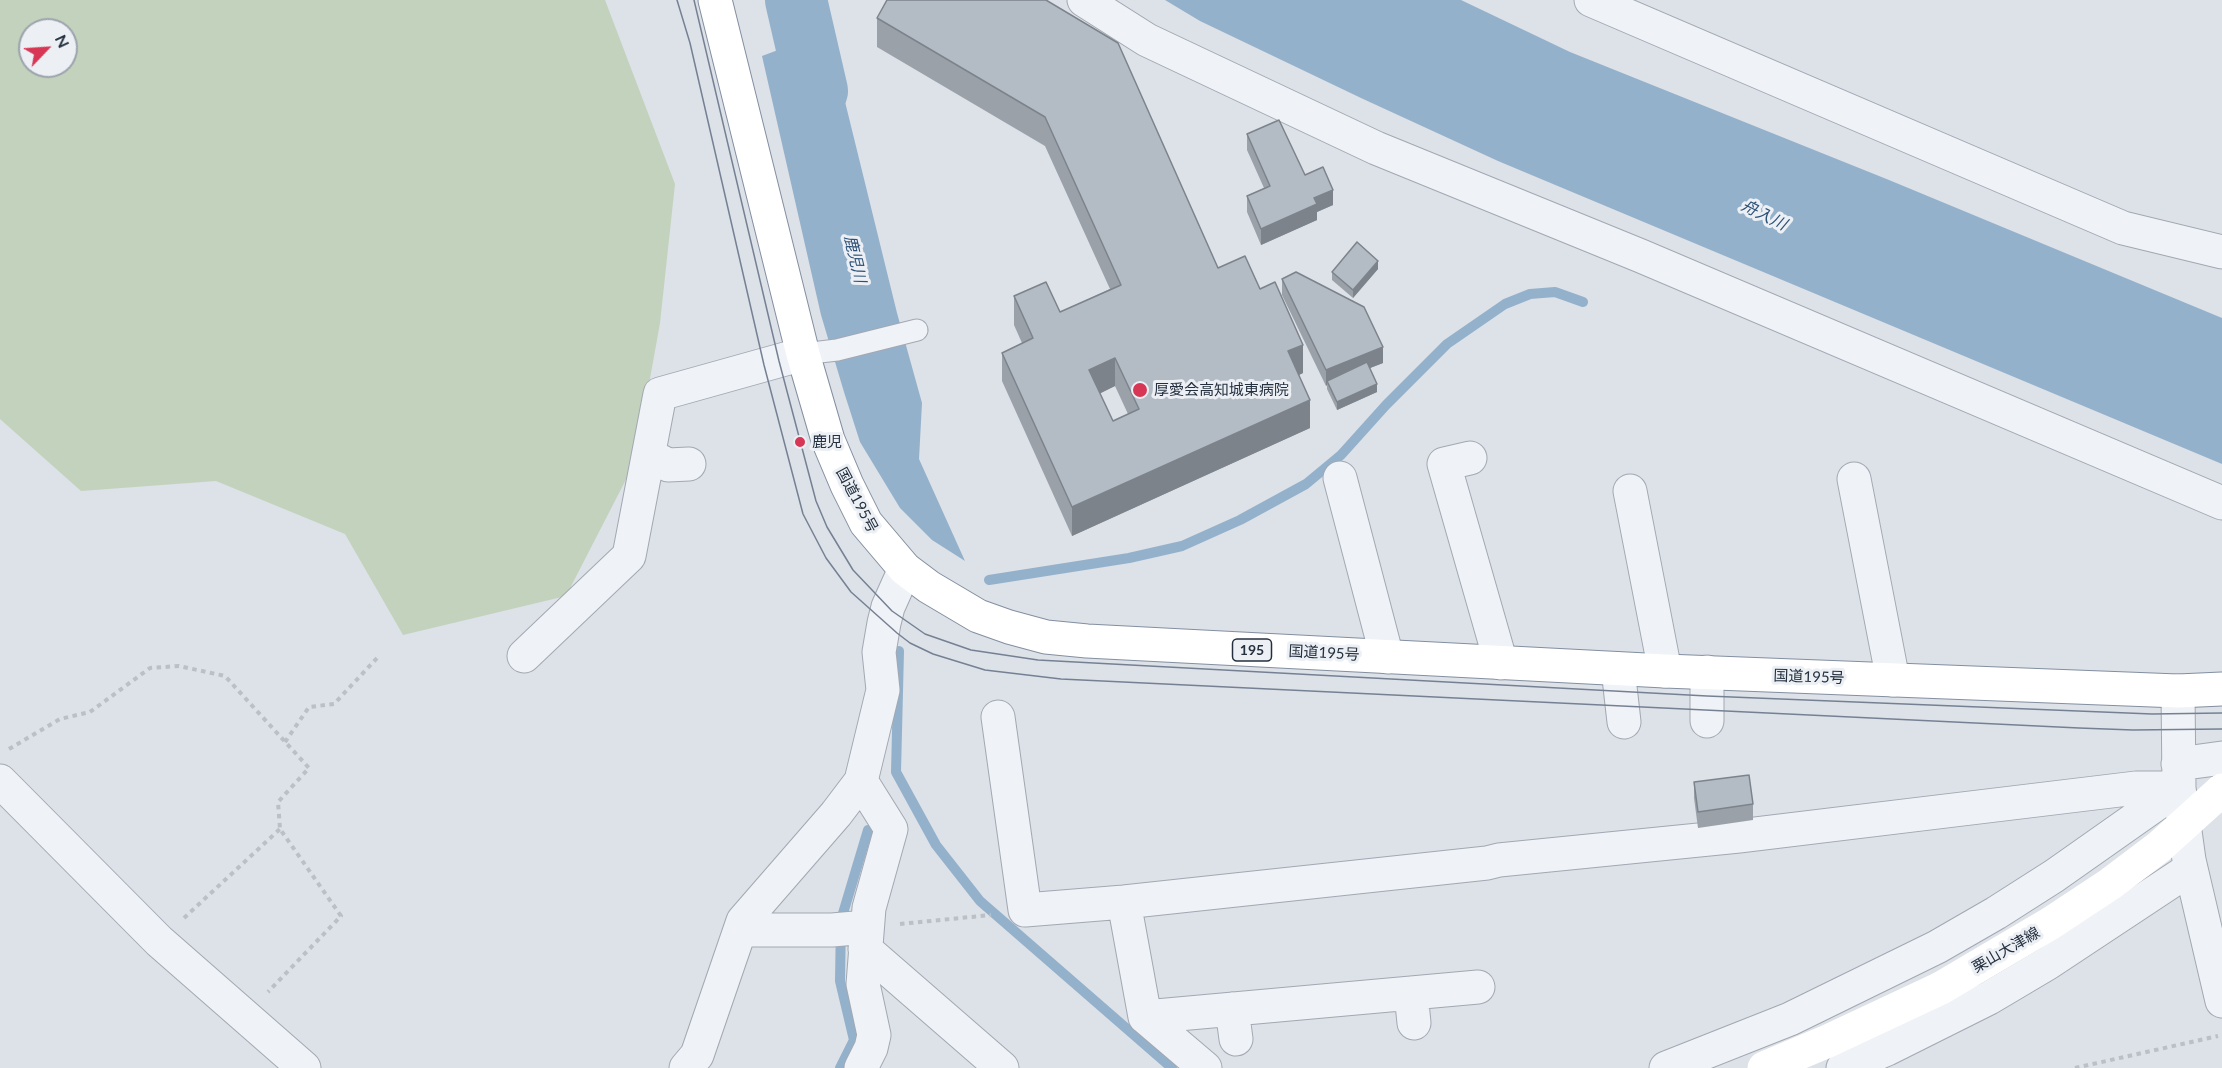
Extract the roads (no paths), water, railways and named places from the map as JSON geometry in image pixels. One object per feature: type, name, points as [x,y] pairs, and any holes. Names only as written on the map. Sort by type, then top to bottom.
[{"type":"main road","name":"国道195号","points":[[715,0],[803,354],[828,440],[847,485],[866,524],[886,550],[905,569],[937,592],[978,616],[1046,637],[1087,641],[1665,671],[2178,691],[2222,689]]},
{"type":"main road","name":"栗山大津線","points":[[1764,1068],[1941,988],[2051,923],[2110,884],[2159,847],[2222,790]]},
{"type":"street","points":[[1084,0],[1147,40],[1376,148],[1641,256],[2222,503]]},
{"type":"street","points":[[1590,0],[2123,228],[2222,252]]},
{"type":"street","points":[[524,656],[629,556],[660,394],[803,354]]},
{"type":"street","points":[[649,455],[668,465],[689,464]]},
{"type":"street","points":[[1470,458],[1444,464],[1501,663]]},
{"type":"street","points":[[1340,478],[1387,657]]},
{"type":"street","points":[[1854,479],[1893,680]]},
{"type":"street","points":[[1630,491],[1665,671]]},
{"type":"street","points":[[686,1068],[697,1055],[743,921],[836,814],[861,781],[883,690],[879,652],[884,623],[888,607],[905,569]]},
{"type":"street","points":[[1618,669],[1624,722]]},
{"type":"street","points":[[1707,672],[1707,721]]},
{"type":"street","points":[[2178,691],[2179,776],[2190,869],[2222,1001]]},
{"type":"street","points":[[999,717],[1025,910],[1124,902],[1749,835],[2136,788],[2179,776],[2222,758]]},
{"type":"street","points":[[1666,1068],[1790,1018],[1937,946],[1996,913],[2054,876],[2179,776]]},
{"type":"street","points":[[0,781],[159,941],[303,1068]]},
{"type":"street","points":[[861,781],[891,829],[869,908],[863,984],[874,1035],[871,1048],[861,1068]]},
{"type":"street","points":[[1843,1068],[1887,1049],[1989,998],[2048,963],[2190,869]]},
{"type":"street","points":[[1124,902],[1145,1017],[1205,1068]]},
{"type":"street","points":[[740,930],[832,930],[866,938],[1002,1068]]},
{"type":"street","points":[[1145,1017],[1234,1024],[1412,1008],[1478,987]]},
{"type":"lane","points":[[803,354],[837,350],[917,330]]},
{"type":"water","points":[[796,0],[820,0],[897,313],[922,403],[919,459],[965,561],[932,540],[900,508],[860,442],[844,392],[821,315],[762,56],[805,40]]},
{"type":"water","name":"舟入川","points":[[1165,0],[1461,0],[1570,52],[1889,180],[2222,318],[2222,464],[1498,161],[1200,21]]},
{"type":"waterway","name":"鹿児川","points":[[796,0],[817,91]]},
{"type":"waterway","points":[[989,580],[1129,558],[1182,546],[1240,520],[1306,484],[1341,455],[1386,405],[1447,344],[1505,304],[1530,294],[1555,292],[1583,302]]},
{"type":"waterway","points":[[899,651],[896,772],[936,845],[980,901],[1172,1068]]},
{"type":"waterway","points":[[840,1068],[854,1040],[840,981],[841,920],[868,830]]},
{"type":"tram line","points":[[677,0],[690,43],[764,365],[803,514],[826,558],[851,592],[910,643],[933,654],[985,670],[1061,679],[2079,728],[2222,729]]},
{"type":"tram line","points":[[694,0],[779,361],[816,501],[827,527],[853,570],[892,611],[925,634],[971,650],[1038,660],[1707,696],[2152,714],[2222,713]]},
{"type":"place","name":"厚愛会高知城東病院","points":[[1140,390]]},
{"type":"place","name":"鹿児","points":[[800,442]]}]
